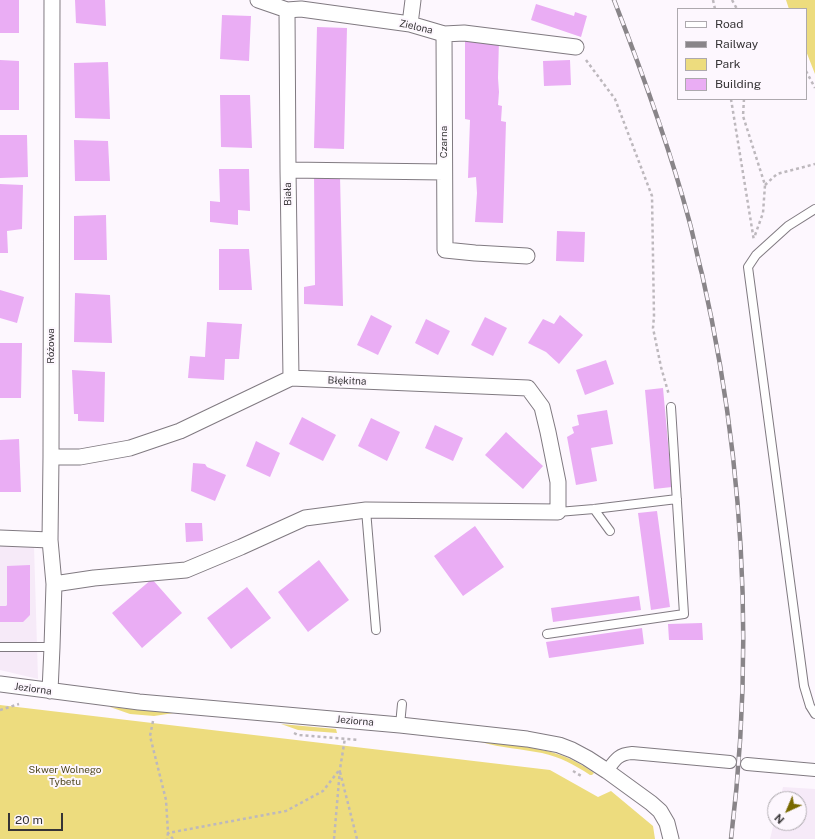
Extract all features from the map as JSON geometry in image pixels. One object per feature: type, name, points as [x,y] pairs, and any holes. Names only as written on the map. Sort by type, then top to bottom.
[{"type":"street","name":"Różowa","points":[[50,691],[54,584],[50,540],[52,0]]},
{"type":"street","name":"Zielona","points":[[258,0],[410,24],[444,34],[464,33],[576,47]]},
{"type":"street","points":[[410,24],[413,0]]},
{"type":"street","name":"Biała","points":[[291,378],[288,170],[296,6]]},
{"type":"street","name":"Czarna","points":[[444,34],[445,250],[527,256]]},
{"type":"street","points":[[288,170],[444,172]]},
{"type":"street","name":"Błękitna","points":[[51,457],[80,457],[130,448],[180,431],[291,378],[528,388],[542,407],[558,482],[558,512]]},
{"type":"street","points":[[54,584],[94,578],[186,570],[305,518],[366,510],[558,512]]},
{"type":"street","points":[[0,538],[50,540]]},
{"type":"street","name":"Jeziorna","points":[[0,684],[139,702],[400,725],[527,739],[558,745],[572,750],[607,771],[651,803],[660,811],[671,839]]},
{"type":"street","points":[[607,771],[615,760],[624,754],[632,753],[730,762]]},
{"type":"street","points":[[748,764],[815,770]]},
{"type":"lane","points":[[815,209],[788,226],[756,255],[748,267],[804,686],[810,706],[815,714]]},
{"type":"lane","points":[[547,634],[684,614],[672,407]]},
{"type":"lane","points":[[558,512],[677,499]]},
{"type":"lane","points":[[594,509],[610,531]]},
{"type":"lane","points":[[366,510],[376,630]]},
{"type":"lane","points":[[0,647],[52,646]]},
{"type":"lane","points":[[400,725],[402,704]]},
{"type":"path","points":[[576,47],[615,99],[652,196],[653,328],[661,367],[672,407]]},
{"type":"path","points":[[807,73],[815,88]]},
{"type":"path","points":[[731,100],[756,255]]},
{"type":"path","points":[[744,100],[743,116],[765,185],[762,212],[754,240]]},
{"type":"path","points":[[765,185],[777,174],[815,164]]},
{"type":"path","points":[[0,710],[22,703]]},
{"type":"path","points":[[153,721],[150,736],[166,800],[167,839]]},
{"type":"path","points":[[334,839],[340,769],[344,744]]},
{"type":"path","points":[[168,833],[286,811],[323,791],[340,769]]},
{"type":"path","points":[[340,769],[357,839]]},
{"type":"path","points":[[168,833],[173,839]]},
{"type":"shaded area","points":[[0,545],[34,546],[38,679],[0,670]]},
{"type":"shaded area","points":[[783,787],[815,789],[815,839],[770,839],[772,831],[807,831],[807,791],[782,791]]},
{"type":"green space","points":[[786,0],[815,0],[815,74],[807,54],[807,8],[789,8]]},
{"type":"green space","name":"Skwer Wolnego Tybetu","points":[[0,705],[550,770],[598,797],[611,791],[653,826],[655,839],[0,839]]},
{"type":"green space","points":[[110,707],[174,713],[154,716],[130,714]]},
{"type":"green space","points":[[281,724],[336,729],[337,733],[298,730]]},
{"type":"green space","points":[[481,742],[514,745],[558,754],[576,762],[594,773],[590,775],[567,762],[549,755]]},
{"type":"building","points":[[0,0],[19,0],[19,33],[0,33]]},
{"type":"building","points":[[75,0],[105,0],[106,26],[76,23]]},
{"type":"building","points":[[536,4],[574,16],[575,12],[587,16],[581,37],[531,20]]},
{"type":"building","points":[[222,15],[251,16],[249,61],[220,59]]},
{"type":"building","points":[[317,27],[347,28],[344,149],[314,148]]},
{"type":"building","points":[[465,37],[499,39],[498,105],[502,106],[501,121],[506,122],[503,223],[475,222],[477,193],[476,177],[468,178],[470,120],[465,119]]},
{"type":"building","points":[[0,60],[19,61],[19,110],[0,110]]},
{"type":"building","points":[[570,60],[571,85],[544,86],[543,61]]},
{"type":"building","points":[[108,62],[110,119],[75,118],[74,63]]},
{"type":"building","points":[[220,95],[250,95],[252,148],[221,147]]},
{"type":"building","points":[[0,135],[27,135],[28,177],[0,178]]},
{"type":"building","points":[[74,140],[108,141],[110,181],[75,181]]},
{"type":"building","points":[[219,169],[249,169],[250,211],[238,210],[238,225],[210,222],[210,201],[220,202]]},
{"type":"building","points":[[314,173],[340,176],[343,306],[304,304],[304,287],[315,285]]},
{"type":"building","points":[[0,184],[23,185],[22,229],[7,231],[8,253],[0,253]]},
{"type":"building","points":[[106,215],[107,260],[74,260],[74,216]]},
{"type":"building","points":[[557,231],[585,232],[584,262],[556,261]]},
{"type":"building","points":[[219,249],[249,249],[252,290],[219,290]]},
{"type":"building","points":[[0,290],[24,297],[17,323],[0,318]]},
{"type":"building","points":[[75,293],[110,295],[112,343],[74,342]]},
{"type":"building","points":[[371,315],[392,326],[378,355],[357,345]]},
{"type":"building","points":[[560,315],[583,335],[559,364],[546,352],[528,343],[543,319],[554,324]]},
{"type":"building","points":[[485,317],[507,328],[493,356],[471,345]]},
{"type":"building","points":[[426,319],[450,331],[438,355],[415,343]]},
{"type":"building","points":[[207,322],[242,324],[239,359],[225,359],[224,380],[188,378],[190,356],[205,357]]},
{"type":"building","points":[[0,343],[22,343],[21,398],[0,398]]},
{"type":"building","points":[[606,360],[614,384],[585,395],[576,370]]},
{"type":"building","points":[[72,370],[105,372],[104,422],[78,421],[78,414],[74,414]]},
{"type":"building","points":[[663,388],[672,487],[654,489],[645,390]]},
{"type":"building","points":[[607,410],[613,444],[591,448],[597,481],[576,485],[567,437],[574,433],[572,427],[579,425],[577,415]]},
{"type":"building","points":[[302,417],[336,435],[323,461],[289,444]]},
{"type":"building","points":[[371,418],[400,432],[387,461],[358,446]]},
{"type":"building","points":[[435,425],[463,438],[453,461],[425,448]]},
{"type":"building","points":[[506,432],[543,466],[523,489],[485,455]]},
{"type":"building","points":[[19,439],[21,492],[0,492],[0,440]]},
{"type":"building","points":[[256,441],[280,453],[270,477],[246,466]]},
{"type":"building","points":[[193,463],[205,464],[207,467],[226,475],[215,501],[191,491]]},
{"type":"building","points":[[657,511],[670,607],[651,610],[638,513]]},
{"type":"building","points":[[185,523],[202,523],[203,541],[186,542]]},
{"type":"building","points":[[475,526],[504,567],[463,596],[434,556]]},
{"type":"building","points":[[319,560],[349,600],[308,632],[278,592]]},
{"type":"building","points":[[30,565],[30,615],[23,622],[0,622],[0,606],[7,605],[7,566]]},
{"type":"building","points":[[152,579],[182,613],[142,648],[112,613]]},
{"type":"building","points":[[247,587],[271,618],[231,649],[207,618]]},
{"type":"building","points":[[639,596],[641,610],[553,622],[551,608]]},
{"type":"building","points":[[702,623],[703,640],[669,640],[668,624]]},
{"type":"building","points":[[642,628],[644,644],[549,658],[546,642]]},
{"type":"railway","points":[[614,0],[635,54],[673,164],[689,220],[702,274],[716,344],[727,414],[736,484],[741,555],[743,626],[742,697],[738,768],[731,839]]}]
